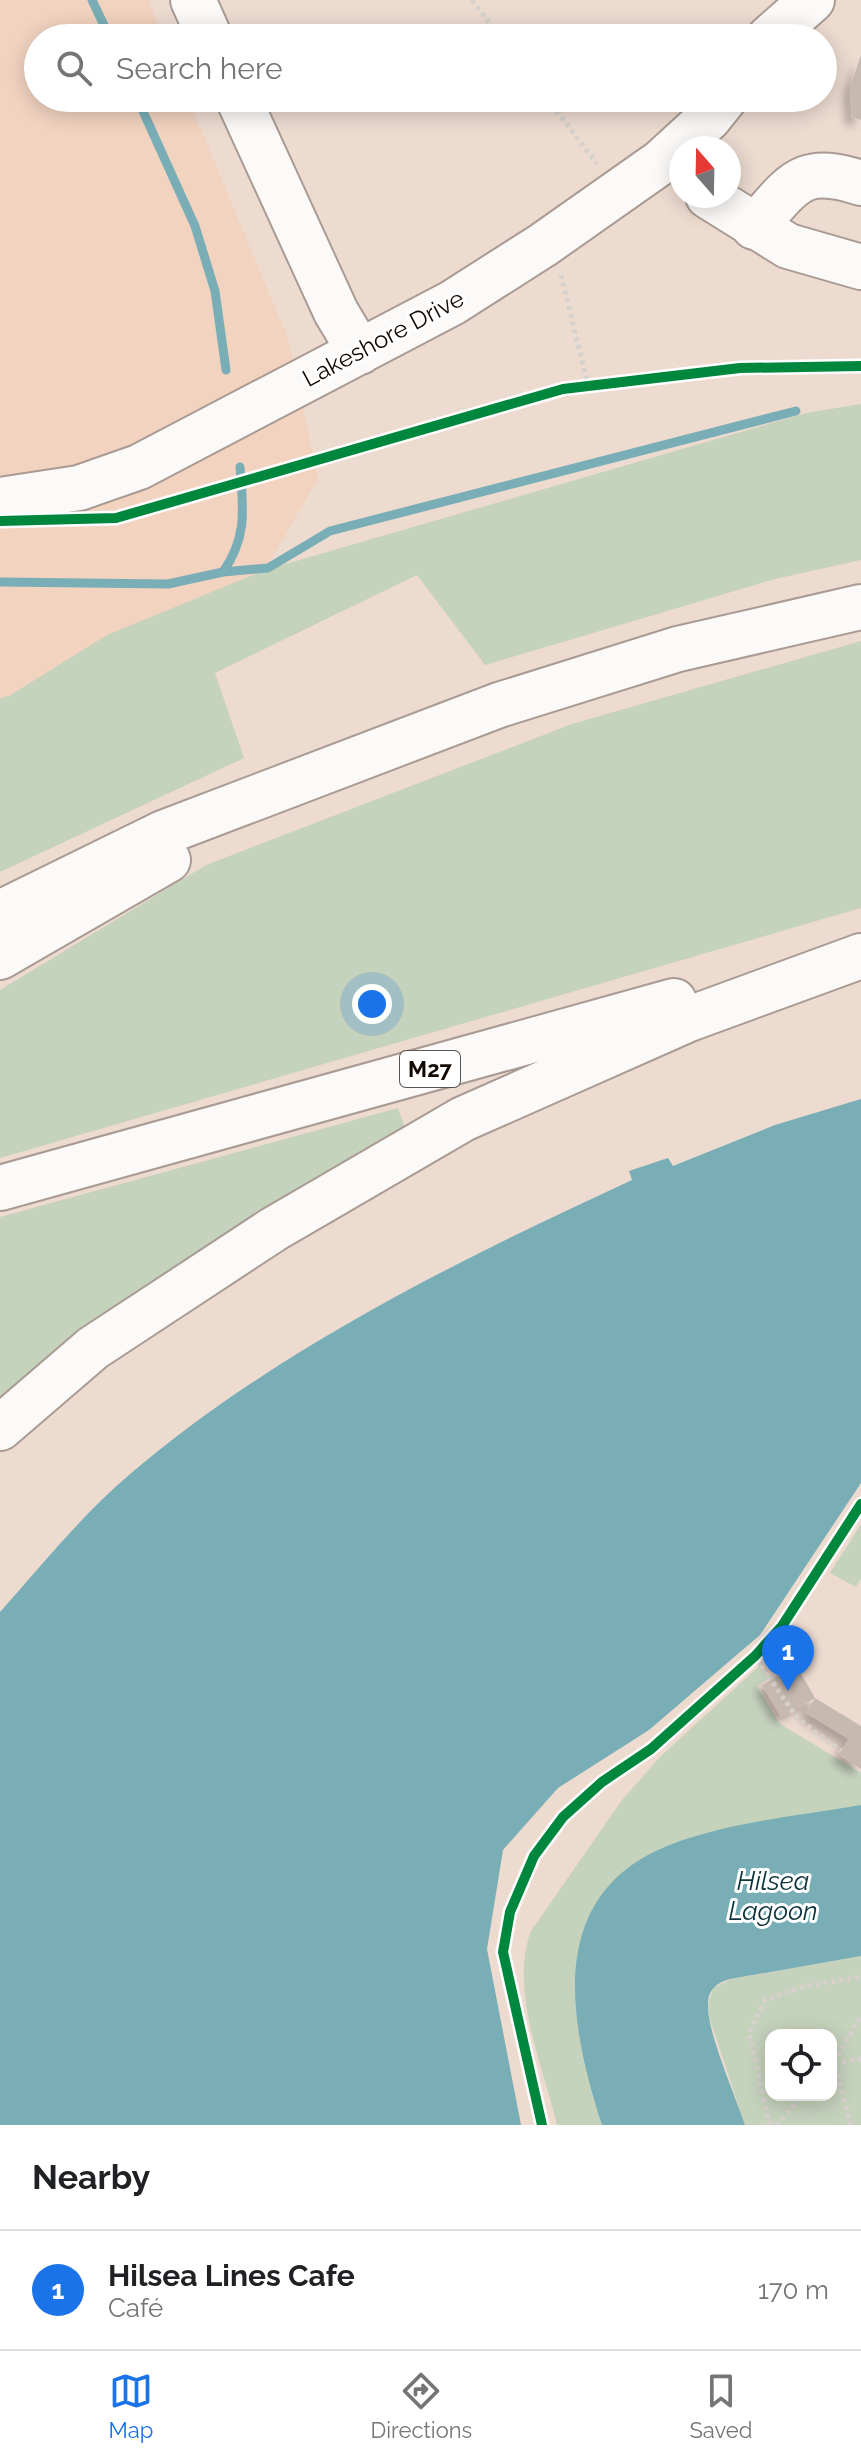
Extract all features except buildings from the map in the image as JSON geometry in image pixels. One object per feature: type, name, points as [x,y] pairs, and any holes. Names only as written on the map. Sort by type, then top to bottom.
[{"type":"main road","points":[[193,0],[204,24]]},
{"type":"main road","points":[[774,24],[812,0]]},
{"type":"main road","points":[[244,112],[322,282],[360,352]]},
{"type":"main road","name":"Lakeshore Drive","points":[[695,136],[714,112]]},
{"type":"main road","name":"Lakeshore Drive","points":[[0,500],[79,488],[139,467],[360,352],[478,286],[669,169]]},
{"type":"main road","points":[[771,236],[789,189],[811,174],[832,173],[861,183]]},
{"type":"main road","points":[[727,208],[771,236],[861,267]]},
{"type":"main road","points":[[0,913],[163,833],[499,705],[678,649],[861,607]]},
{"type":"main road","points":[[0,957],[172,858],[364,755]]},
{"type":"main road","name":"M27","points":[[0,1188],[861,949]]},
{"type":"main road","points":[[0,1428],[106,1340],[274,1229],[463,1119],[689,1019],[861,956]]},
{"type":"path","points":[[472,0],[490,24]]},
{"type":"path","points":[[558,112],[602,171]]},
{"type":"path","points":[[559,267],[588,385]]},
{"type":"path","points":[[746,1665],[764,1646]]},
{"type":"path","points":[[755,1656],[797,1718],[841,1751]]},
{"type":"path","points":[[798,2101],[773,2125],[749,2033],[765,2000],[805,1986],[861,1977]]},
{"type":"path","points":[[837,2056],[861,2015]]},
{"type":"path","points":[[837,2064],[861,2059]]},
{"type":"path","points":[[837,2081],[851,2125]]},
{"type":"shaded area","points":[[0,0],[148,0],[158,24],[24,24],[24,112],[194,112],[289,341],[318,479],[265,570],[23,740],[0,751]]},
{"type":"green space","points":[[861,404],[861,560],[775,579],[485,665],[417,575],[215,673],[244,758],[0,872],[0,698],[9,696],[107,635],[265,570],[806,413]]},
{"type":"green space","points":[[861,641],[861,908],[0,1158],[0,990],[206,865],[572,724]]},
{"type":"green space","points":[[398,1108],[406,1131],[0,1408],[0,1217]]},
{"type":"green space","points":[[861,1524],[861,1579],[856,1587],[830,1573]]},
{"type":"green space","points":[[759,1666],[769,1678],[757,1686],[779,1723],[861,1773],[861,1826],[652,1870],[674,2125],[557,2125],[530,2028],[526,2002],[525,1954],[531,1931],[622,1800],[661,1756]]},
{"type":"green space","points":[[861,1956],[861,2125],[745,2125],[709,2017],[708,2005],[713,1988],[731,1979]]},
{"type":"water","points":[[861,1099],[861,1483],[760,1635],[649,1730],[558,1788],[503,1850],[487,1949],[521,2125],[0,2125],[0,1612],[78,1524],[129,1475],[186,1429],[307,1348],[435,1276],[632,1180],[629,1171],[668,1158],[673,1166],[775,1125]]},
{"type":"water","name":"Hilsea Lagoon","points":[[861,1805],[861,1956],[730,1979],[717,1985],[710,1995],[708,2005],[712,2031],[745,2125],[602,2125],[582,2049],[576,2010],[576,1971],[582,1935],[597,1902],[622,1873],[658,1850],[682,1841],[732,1827]]},
{"type":"waterway","points":[[92,0],[103,24]]},
{"type":"waterway","points":[[143,112],[195,226],[215,291],[226,370]]},
{"type":"waterway","points":[[223,572],[268,568],[330,531],[796,411]]},
{"type":"waterway","points":[[0,582],[168,584],[223,572],[240,534],[243,509],[240,467]]},
{"type":"cycle path","points":[[0,521],[116,518],[563,389],[740,368],[861,366]]},
{"type":"cycle path","points":[[542,2125],[503,1952],[510,1912],[534,1856],[563,1817],[602,1782],[651,1749],[755,1656],[782,1626],[861,1504]]},
{"type":"place","name":"Hilsea Lines Cafe","points":[[788,1691]]}]
